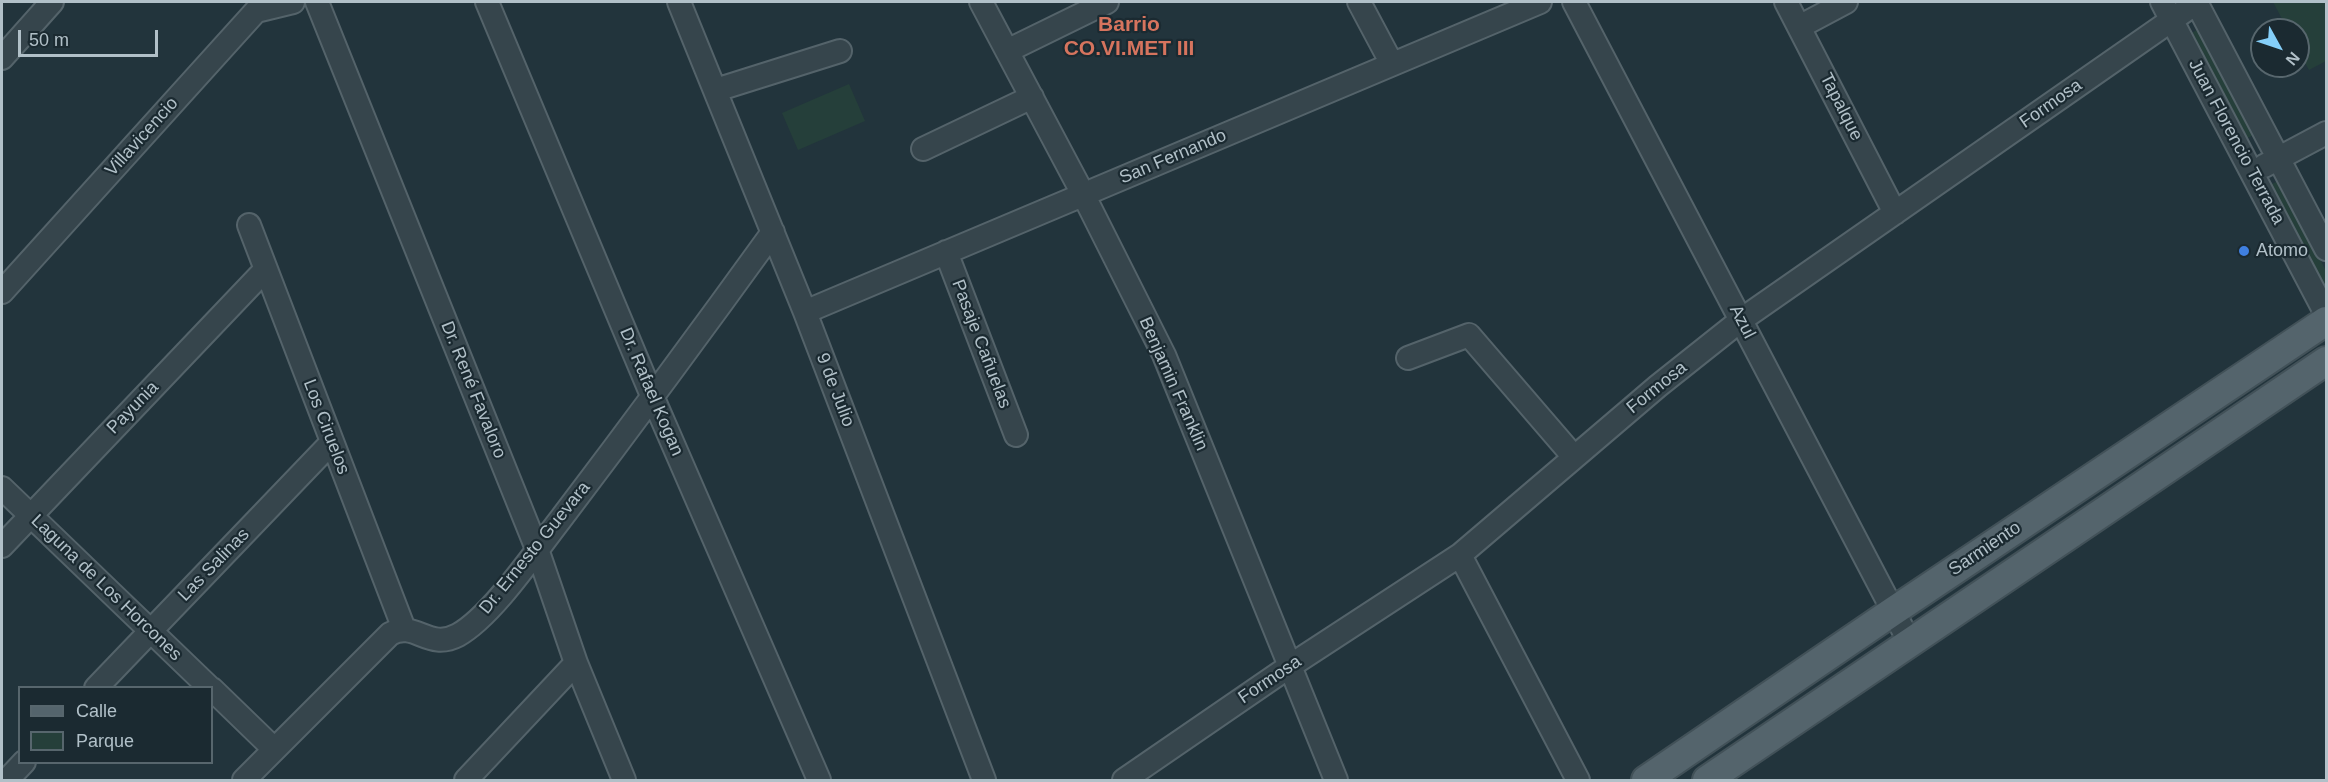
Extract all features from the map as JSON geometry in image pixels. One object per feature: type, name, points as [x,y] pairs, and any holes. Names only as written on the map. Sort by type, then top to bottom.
[{"type":"main road","name":"Sarmiento","points":[[1664,775],[1892,612],[2326,321]]},
{"type":"main road","name":"Sarmiento","points":[[1707,780],[2326,361]]},
{"type":"street","points":[[2,58],[52,2]]},
{"type":"street","name":"Villavicencio","points":[[2,292],[250,6],[293,2]]},
{"type":"street","name":"Dr. René Favaloro","points":[[317,2],[537,549],[576,663],[624,780]]},
{"type":"street","name":"Dr. Rafael Kogan","points":[[487,2],[653,398],[819,780]]},
{"type":"street","name":"9 de Julio","points":[[679,2],[805,312],[984,780]]},
{"type":"street","name":"Benjamin Franklin","points":[[981,2],[1083,194],[1164,356],[1336,780]]},
{"type":"street","points":[[1007,51],[1107,2]]},
{"type":"street","points":[[1359,2],[1392,64]]},
{"type":"street","name":"San Fernando","points":[[805,312],[1540,2]]},
{"type":"street","name":"Azul","points":[[1574,2],[1910,643]]},
{"type":"street","name":"Tapalque","points":[[1786,2],[1895,213]]},
{"type":"street","points":[[1799,27],[1846,2]]},
{"type":"street","name":"Formosa","points":[[1124,780],[1290,666],[1460,555],[1658,386],[1741,320],[1895,213],[2167,11],[2196,2]]},
{"type":"street","name":"Juan Florencio Terrada","points":[[2196,2],[2326,249]]},
{"type":"street","name":"Juan Florencio Terrada","points":[[2167,11],[2326,314]]},
{"type":"street","points":[[716,90],[840,51]]},
{"type":"street","points":[[923,149],[1032,97]]},
{"type":"street","points":[[2252,172],[2326,133]]},
{"type":"street","name":"Los Ciruelos","points":[[249,225],[404,629]]},
{"type":"street","name":"Dr. Ernesto Guevara","points":[[404,629],[434,640],[456,636],[499,598],[653,398],[773,232]]},
{"type":"street","name":"Pasaje Cañuelas","points":[[946,252],[1016,435]]},
{"type":"street","name":"Payunia","points":[[2,546],[266,270]]},
{"type":"street","points":[[1408,357],[1469,335],[1574,457]]},
{"type":"street","name":"Las Salinas","points":[[97,686],[332,442]]},
{"type":"street","name":"Laguna de Los Horcones","points":[[2,488],[209,686]]},
{"type":"street","points":[[1460,555],[1578,780]]},
{"type":"street","points":[[244,780],[390,634],[404,629]]},
{"type":"street","points":[[466,780],[576,663]]},
{"type":"street","name":"Laguna de Los Horcones","points":[[213,690],[274,749]]},
{"type":"street","points":[[7,780],[22,764]]},
{"type":"green space","points":[[2273,2],[2326,2],[2326,61],[2310,69],[2310,18],[2282,18]]},
{"type":"green space","points":[[2200,28],[2255,134],[2246,139],[2190,34]]},
{"type":"green space","points":[[849,84],[865,121],[798,150],[782,113]]},
{"type":"green space","points":[[2280,180],[2326,271],[2326,295],[2270,185]]},
{"type":"place","name":"Atomo","points":[[2244,251]]},
{"type":"district","name":"Barrio CO.VI.MET III","points":[[1129,37]]}]
